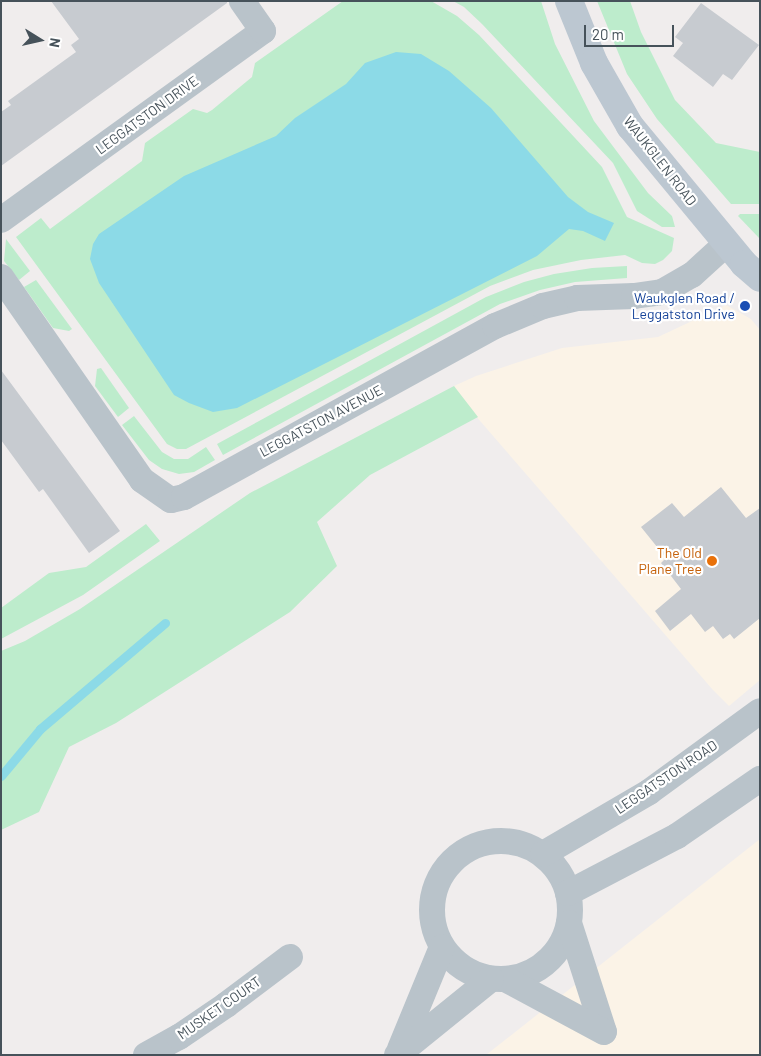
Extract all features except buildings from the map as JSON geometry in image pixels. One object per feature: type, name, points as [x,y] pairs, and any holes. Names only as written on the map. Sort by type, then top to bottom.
[{"type":"street","name":"LEGGATSTON DRIVE","points":[[1,220],[264,31],[242,1]]},
{"type":"street","name":"WAUKGLEN ROAD","points":[[569,1],[594,63],[630,126],[726,243],[744,264],[760,278]]},
{"type":"street","name":"LEGGATSTON AVENUE","points":[[1,277],[142,480],[171,500],[184,497],[496,326],[543,306],[577,298],[634,296],[662,292],[692,275],[726,243]]},
{"type":"street","name":"LEGGATSTON ROAD","points":[[543,854],[649,792],[760,711]]},
{"type":"street","points":[[568,893],[677,836],[760,779]]},
{"type":"street","points":[[398,1054],[499,979],[529,974],[548,962],[561,944],[569,924],[571,908],[568,893],[559,871],[543,854],[522,844],[498,840],[477,844],[459,855],[444,870],[435,889],[432,908],[434,929],[442,947],[455,962],[466,970],[499,979],[604,1032],[569,924]]},
{"type":"street","points":[[398,1054],[442,947]]},
{"type":"street","name":"MUSKET COURT","points":[[146,1055],[179,1037],[226,1005],[290,957]]},
{"type":"shaded area","points":[[726,305],[751,319],[760,330],[760,680],[729,706],[713,690],[462,400],[454,386],[476,376],[562,348],[658,337]]},
{"type":"shaded area","points":[[760,839],[760,1055],[486,1055]]},
{"type":"green space","points":[[343,1],[431,1],[457,16],[479,35],[602,167],[627,217],[674,238],[672,251],[663,260],[655,264],[642,263],[625,255],[581,260],[533,270],[490,286],[186,449],[177,449],[167,444],[16,237],[41,218],[50,229],[142,161],[145,143],[193,109],[207,113],[212,110],[252,77],[255,63]]},
{"type":"green space","points":[[453,1],[541,1],[555,44],[594,121],[648,193],[672,216],[675,227],[662,227],[637,211],[613,163],[482,24],[464,7]]},
{"type":"green space","points":[[597,1],[630,1],[641,32],[675,100],[716,143],[760,152],[760,204],[731,204],[657,119],[627,74]]},
{"type":"green space","points":[[740,214],[760,214],[760,239],[738,216]]},
{"type":"green space","points":[[6,239],[30,271],[19,280],[4,261]]},
{"type":"green space","points":[[627,266],[627,278],[575,282],[540,290],[500,304],[223,455],[217,444],[486,297],[524,282],[554,274],[592,268]]},
{"type":"green space","points":[[36,280],[72,329],[69,331],[53,328],[24,287]]},
{"type":"green space","points":[[101,368],[129,408],[118,417],[95,386],[97,369]]},
{"type":"green space","points":[[454,386],[478,417],[370,475],[317,522],[337,566],[290,612],[116,723],[69,747],[39,812],[1,830],[1,651],[25,641],[80,609],[250,493]]},
{"type":"green space","points":[[134,416],[162,452],[174,459],[188,459],[206,447],[215,460],[194,472],[179,474],[162,469],[149,460],[122,425]]},
{"type":"green space","points":[[146,524],[160,541],[83,595],[1,639],[1,608],[49,573],[86,567]]},
{"type":"water","points":[[396,52],[421,54],[449,71],[491,108],[568,197],[588,212],[614,223],[605,241],[583,231],[569,229],[537,256],[237,408],[213,412],[174,395],[99,283],[90,259],[93,244],[99,234],[184,176],[276,136],[295,118],[346,84],[365,63]]},
{"type":"waterway","points":[[1,776],[40,729],[165,623]]},
{"type":"place","name":"Waukglen Road / Leggatston Drive","points":[[745,306]]},
{"type":"place","name":"The Old Plane Tree","points":[[712,561]]}]
